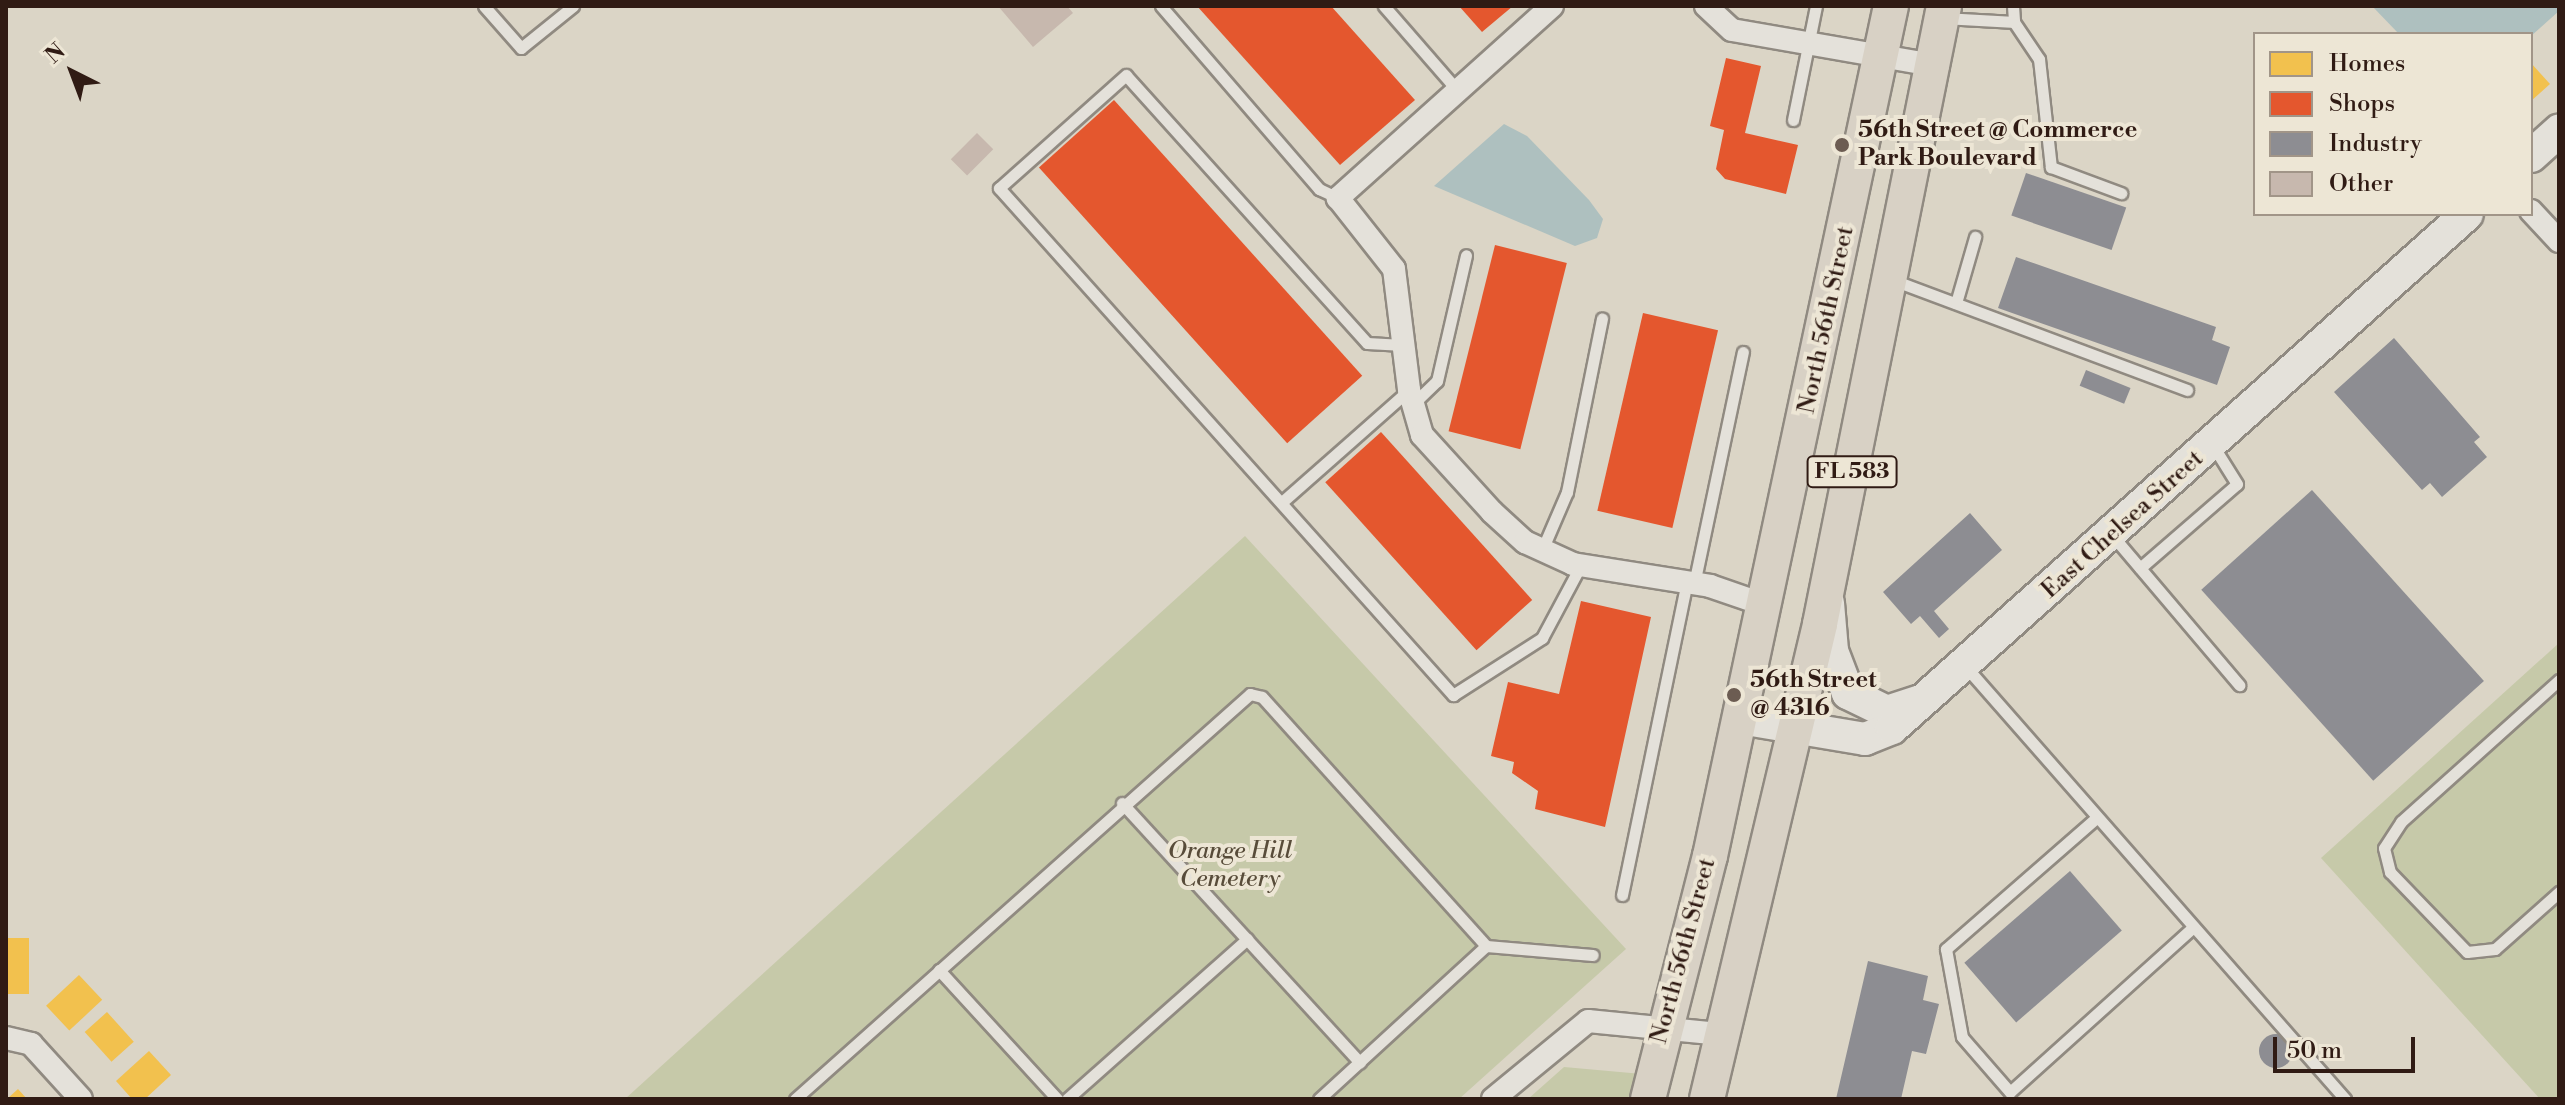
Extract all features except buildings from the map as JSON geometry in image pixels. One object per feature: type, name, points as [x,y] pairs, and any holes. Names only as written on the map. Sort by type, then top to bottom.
[{"type":"main road","name":"North 56th Street","points":[[1648,1099],[1740,718],[1885,57],[1891,6]]},
{"type":"main road","name":"FL 583","points":[[1707,1099],[1827,593],[1938,66],[1944,12]]},
{"type":"street","points":[[1552,6],[1338,198],[1394,269],[1410,397],[1422,435],[1492,512],[1542,550],[1581,565],[1691,583],[1765,605]]},
{"type":"street","points":[[1706,6],[1732,30],[1938,66]]},
{"type":"street","points":[[2533,154],[2559,131]]},
{"type":"street","points":[[2533,213],[2559,241]]},
{"type":"street","name":"East Chelsea Street","points":[[1740,718],[1793,730],[1878,736],[1965,666],[2465,216]]},
{"type":"street","points":[[1827,593],[1832,651],[1848,693],[1887,712],[1931,696]]},
{"type":"street","points":[[1493,1099],[1574,1027],[1603,1020],[1721,1034]]},
{"type":"street","points":[[8,1037],[31,1044],[81,1099]]},
{"type":"lane","points":[[484,6],[521,48],[573,6]]},
{"type":"lane","points":[[1161,6],[1319,189],[1338,198]]},
{"type":"lane","points":[[1384,6],[1458,91]]},
{"type":"lane","points":[[1793,120],[1813,44],[1816,6]]},
{"type":"lane","points":[[2013,6],[2014,22],[2039,59],[2051,167],[2121,193]]},
{"type":"lane","points":[[1944,12],[2014,22]]},
{"type":"lane","points":[[1403,345],[1367,343],[1126,75],[999,188],[1453,695],[1542,638],[1581,565]]},
{"type":"lane","points":[[1956,303],[1975,237]]},
{"type":"lane","points":[[1282,502],[1410,397],[1437,381],[1466,255]]},
{"type":"lane","points":[[1892,280],[2187,390]]},
{"type":"lane","points":[[1542,550],[1567,492],[1602,318]]},
{"type":"lane","points":[[1622,895],[1743,352]]},
{"type":"lane","points":[[2140,568],[2237,484],[2212,444]]},
{"type":"lane","points":[[2111,535],[2239,685]]},
{"type":"lane","points":[[1965,666],[2095,819],[2345,1099]]},
{"type":"lane","points":[[2559,680],[2401,822],[2384,858],[2454,942],[2481,955],[2559,892]]},
{"type":"lane","points":[[795,1099],[1238,698],[1262,697],[1486,946],[1593,955]]},
{"type":"lane","points":[[1122,803],[1360,1063]]},
{"type":"lane","points":[[2095,819],[1946,949],[1962,1037],[2010,1092],[2192,928]]},
{"type":"lane","points":[[1067,1099],[1247,939]]},
{"type":"lane","points":[[1319,1099],[1486,946]]},
{"type":"lane","points":[[939,970],[1057,1099]]},
{"type":"green space","name":"Orange Hill Cemetery","points":[[1245,536],[1626,949],[1459,1099],[625,1099]]},
{"type":"green space","points":[[2559,643],[2559,1099],[2540,1099],[2321,858]]},
{"type":"green space","points":[[1564,1067],[1642,1074],[1637,1099],[1528,1099]]},
{"type":"shaded area","points":[[2372,6],[2559,6],[2559,11],[2533,34],[2397,32]]},
{"type":"shaded area","points":[[1504,124],[1527,136],[1589,200],[1603,219],[1597,238],[1575,246],[1434,186]]},
{"type":"place","name":"56th Street @ Commerce Park Boulevard","points":[[1842,145]]},
{"type":"place","name":"56th Street @ 4316","points":[[1734,695]]}]
